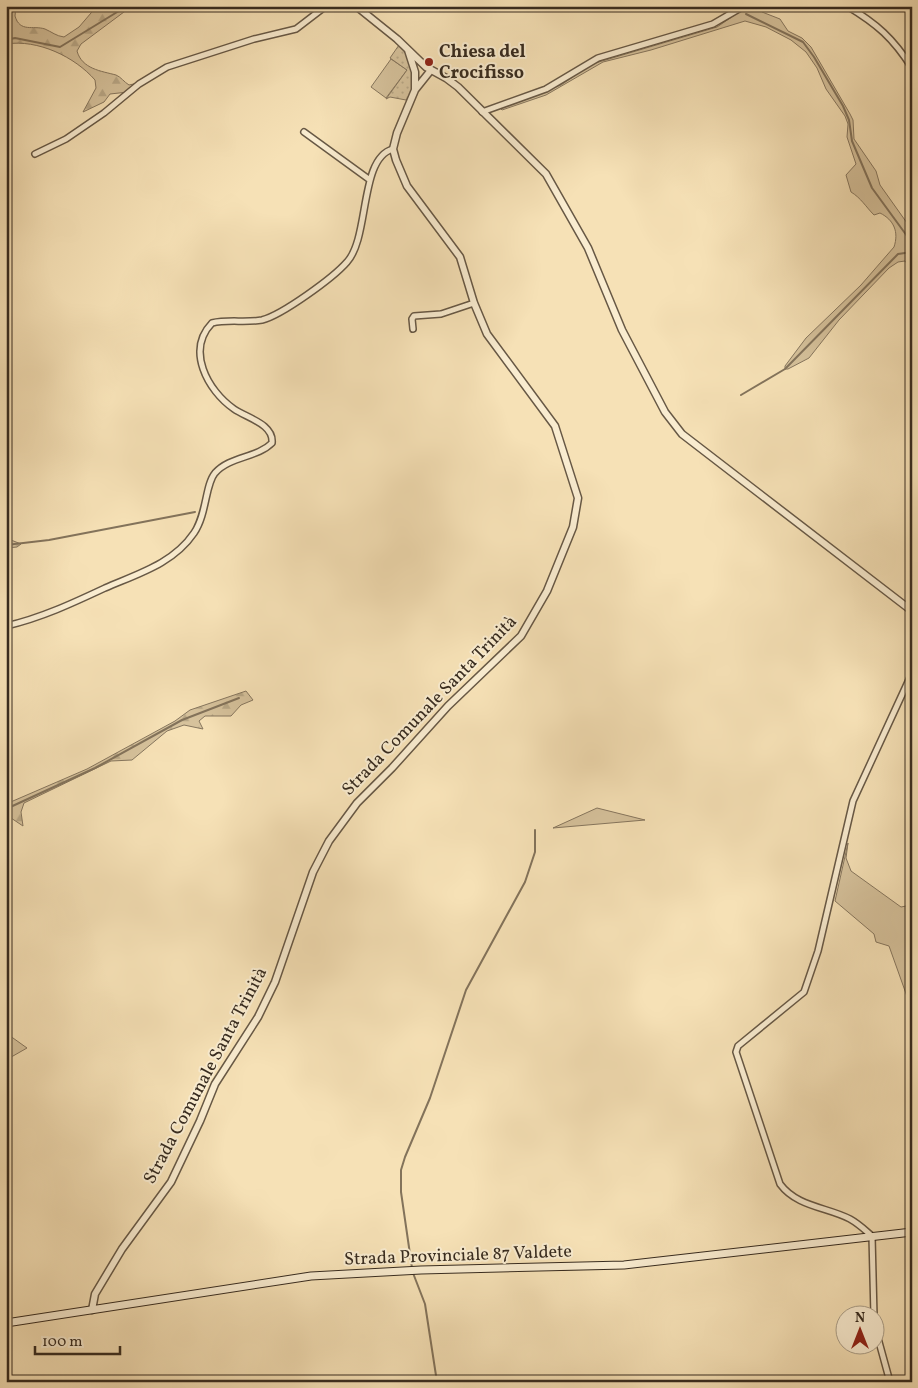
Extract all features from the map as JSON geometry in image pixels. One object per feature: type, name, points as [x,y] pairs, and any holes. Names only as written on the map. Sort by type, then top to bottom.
[{"type":"main road","name":"Strada Provinciale 87 Valdete","points":[[6,1323],[311,1276],[412,1270],[624,1265],[912,1232]]},
{"type":"street","points":[[35,154],[66,139],[104,113],[139,84],[167,67],[254,39],[296,29],[326,6]]},
{"type":"street","points":[[356,6],[408,49],[422,64],[458,88],[546,174],[588,248],[622,330],[661,404],[682,434],[912,612]]},
{"type":"street","points":[[482,112],[546,89],[598,58],[713,24],[744,6]]},
{"type":"street","points":[[846,6],[885,32],[899,48],[912,68]]},
{"type":"street","points":[[408,49],[415,72],[415,90]]},
{"type":"street","points":[[415,72],[422,64]]},
{"type":"street","points":[[421,80],[422,64]]},
{"type":"street","points":[[6,626],[44,615],[147,572],[174,554],[193,535],[200,524],[210,482],[215,474],[230,463],[272,443],[273,438],[265,426],[234,408],[222,398],[203,372],[199,360],[200,345],[212,323],[251,321],[278,314],[347,263],[358,240],[370,180],[380,157],[393,149],[397,133],[415,90],[421,80],[431,70]]},
{"type":"street","points":[[304,132],[370,180]]},
{"type":"street","name":"Strada Comunale Santa Trinità","points":[[92,1310],[95,1294],[122,1249],[171,1182],[215,1084],[258,1017],[274,982],[313,872],[329,841],[357,803],[392,768],[448,706],[521,636],[548,592],[573,527],[578,498],[560,441],[550,418],[487,334],[474,303],[460,258],[407,186],[400,172],[393,149]]},
{"type":"street","points":[[413,329],[412,319],[414,316],[441,314],[474,303]]},
{"type":"street","points":[[874,1306],[872,1236],[849,1218],[798,1200],[787,1194],[780,1184],[736,1052],[738,1046],[804,992],[818,950],[852,800],[912,673]]},
{"type":"street","points":[[883,1356],[890,1382]]},
{"type":"green space","points":[[6,6],[16,6],[15,16],[20,25],[45,29],[64,37],[79,27],[97,6],[132,6],[81,44],[77,51],[83,62],[93,68],[116,75],[129,85],[138,83],[128,92],[110,94],[104,102],[83,112],[96,88],[95,80],[77,64],[55,51],[31,44],[6,44]]},
{"type":"green space","points":[[752,6],[759,6],[762,12],[780,19],[788,31],[802,38],[811,47],[853,120],[854,139],[876,171],[880,185],[912,230],[912,316],[909,313],[909,266],[905,261],[898,262],[889,268],[839,320],[809,358],[788,369],[785,369],[785,366],[806,338],[861,285],[894,247],[896,236],[894,227],[889,219],[880,213],[874,215],[851,192],[846,175],[856,164],[847,137],[848,124],[806,52],[791,40],[766,27],[745,21],[651,50],[603,62],[546,95],[502,110],[500,108],[561,85],[592,64],[717,27],[742,10]]},
{"type":"green space","points":[[399,45],[404,50],[410,64],[413,80],[412,88],[406,100],[390,97],[386,99],[407,70],[390,58]]},
{"type":"green space","points":[[391,59],[407,70],[386,98],[371,87]]},
{"type":"green space","points":[[6,538],[21,544],[17,547],[6,548]]},
{"type":"green space","points":[[246,691],[253,700],[241,705],[231,716],[205,716],[199,721],[203,729],[184,725],[167,731],[132,760],[111,761],[24,803],[21,812],[23,826],[11,818],[6,818],[6,804],[87,769],[175,721],[190,710]]},
{"type":"green space","points":[[597,808],[645,820],[553,828]]},
{"type":"green space","points":[[848,843],[846,858],[851,871],[901,907],[906,906],[912,898],[912,1001],[909,1002],[889,946],[876,942],[874,934],[835,901]]},
{"type":"green space","points":[[6,1033],[27,1048],[6,1060]]},
{"type":"waterway","points":[[6,40],[15,38],[60,47],[127,6]]},
{"type":"waterway","points":[[746,14],[803,42],[814,57],[843,106],[849,120],[852,141],[872,188],[907,236],[912,247]]},
{"type":"waterway","points":[[741,395],[785,369],[898,254],[912,252]]},
{"type":"waterway","points":[[6,545],[49,540],[195,512]]},
{"type":"waterway","points":[[6,809],[95,768],[182,720],[239,698]]},
{"type":"waterway","points":[[412,1268],[401,1192],[401,1170],[430,1098],[466,990],[525,882],[535,852],[535,830]]},
{"type":"waterway","points":[[413,1273],[425,1304],[437,1382]]},
{"type":"place","name":"Chiesa del Crocifisso","points":[[429,62]]}]
